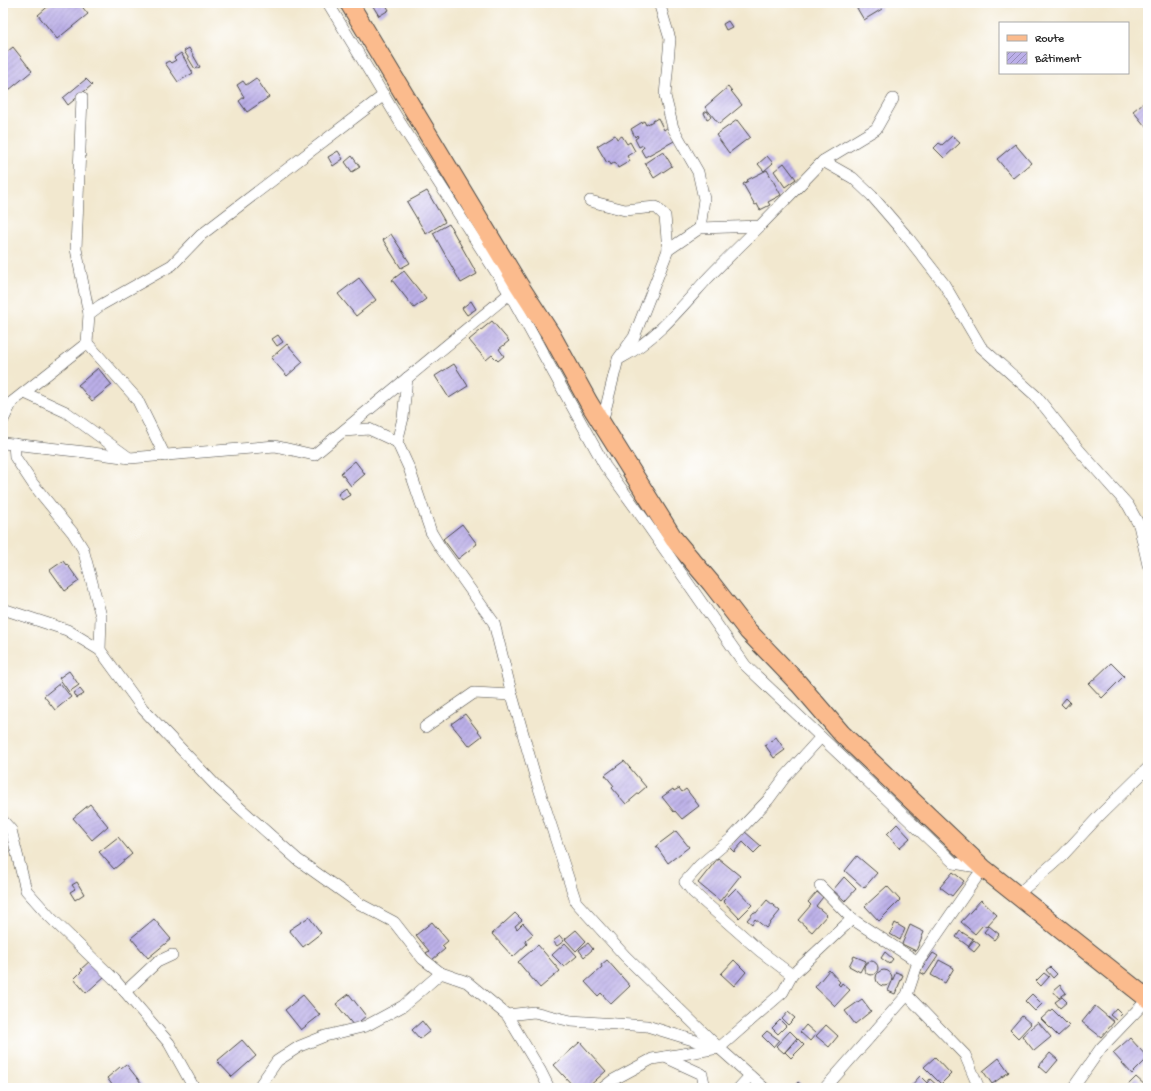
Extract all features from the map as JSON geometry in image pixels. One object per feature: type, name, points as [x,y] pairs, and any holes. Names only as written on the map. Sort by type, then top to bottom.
[{"type":"main road","points":[[349,3],[514,290],[552,336],[602,424],[674,539],[711,583],[748,631],[799,684],[842,734],[983,868],[1018,894],[1102,964],[1148,999]]},
{"type":"street","points":[[328,3],[384,95],[514,290],[605,466],[642,516],[745,666],[954,863],[983,868],[918,962],[907,995],[825,1088]]},
{"type":"street","points":[[661,3],[670,39],[665,96],[674,128],[698,172],[704,200],[700,228]]},
{"type":"street","points":[[89,314],[101,305],[172,265],[201,235],[384,95]]},
{"type":"street","points":[[82,97],[76,249],[89,314],[88,343],[136,399],[166,456]]},
{"type":"street","points":[[618,359],[635,350],[657,333],[709,277],[823,161],[876,129],[893,99]]},
{"type":"street","points":[[823,161],[853,178],[872,196],[944,284],[981,347],[1036,396],[1079,450],[1128,504],[1139,526],[1148,565]]},
{"type":"street","points":[[590,201],[625,210],[656,207],[665,216],[668,250],[634,337],[618,359],[602,424]]},
{"type":"street","points":[[668,250],[700,228],[760,226]]},
{"type":"street","points":[[100,650],[101,616],[83,549],[73,533],[33,484],[14,457],[9,444],[130,458],[275,446],[314,455],[514,290]]},
{"type":"street","points":[[3,420],[12,402],[88,343]]},
{"type":"street","points":[[407,378],[402,418],[397,442],[410,468],[431,532],[444,553],[494,623],[512,695],[535,776],[576,902],[625,956],[719,1048],[764,1088]]},
{"type":"street","points":[[25,392],[66,412],[130,458]]},
{"type":"street","points":[[344,430],[369,429],[397,442]]},
{"type":"street","points":[[3,609],[67,630],[100,650],[143,709],[220,790],[298,860],[360,904],[394,922],[423,959],[441,973],[467,982],[507,1015],[549,1088]]},
{"type":"street","points":[[425,727],[474,693],[512,695]]},
{"type":"street","points":[[792,974],[760,951],[693,892],[685,882],[700,865],[732,838],[768,800],[784,777],[821,737]]},
{"type":"street","points":[[1018,894],[1062,856],[1100,815],[1148,768]]},
{"type":"street","points":[[3,821],[11,830],[26,890],[50,917],[114,979],[168,1043],[194,1088]]},
{"type":"street","points":[[820,886],[852,919],[918,962]]},
{"type":"street","points":[[603,1088],[613,1080],[652,1059],[719,1048],[784,992],[792,974],[852,919]]},
{"type":"street","points":[[125,992],[157,962],[172,954]]},
{"type":"street","points":[[258,1088],[277,1061],[300,1046],[325,1036],[366,1026],[403,1006],[441,973]]},
{"type":"street","points":[[907,995],[964,1055],[979,1088]]},
{"type":"street","points":[[1073,1088],[1101,1048],[1148,999]]},
{"type":"street","points":[[507,1015],[534,1012],[571,1021],[647,1026],[719,1048]]},
{"type":"street","points":[[665,1057],[702,1074],[705,1088]]},
{"type":"street","points":[[739,1088],[750,1076]]},
{"type":"building","points":[[52,3],[79,3],[88,14],[57,39],[38,15]]},
{"type":"building","points":[[371,3],[385,3],[389,10],[379,16]]},
{"type":"building","points":[[854,3],[878,3],[882,9],[864,20]]},
{"type":"building","points":[[728,21],[732,27],[726,30],[723,24]]},
{"type":"building","points":[[13,47],[32,71],[3,95],[3,55]]},
{"type":"building","points":[[189,48],[200,67],[195,69],[184,51]]},
{"type":"building","points":[[181,53],[193,73],[178,82],[165,63],[169,61],[171,63],[176,60],[174,58]]},
{"type":"building","points":[[256,78],[269,97],[247,112],[239,101],[244,97],[237,85],[243,81],[246,85]]},
{"type":"building","points":[[86,79],[92,85],[68,105],[63,98]]},
{"type":"building","points":[[728,87],[742,105],[719,124],[705,107]]},
{"type":"building","points":[[1148,99],[1148,123],[1145,126],[1133,111]]},
{"type":"building","points":[[707,111],[711,117],[707,119],[704,113]]},
{"type":"building","points":[[658,118],[664,130],[668,127],[676,140],[645,157],[641,150],[644,147],[643,145],[639,147],[635,139],[638,137],[637,135],[635,137],[631,129],[644,121],[646,125]]},
{"type":"building","points":[[737,120],[750,137],[729,153],[716,135]]},
{"type":"building","points":[[615,135],[617,139],[622,136],[627,144],[630,142],[635,151],[627,156],[630,161],[618,168],[615,162],[611,165],[609,161],[607,163],[597,146]]},
{"type":"building","points":[[952,136],[960,143],[944,158],[934,148],[939,143],[942,145]]},
{"type":"building","points":[[1015,144],[1031,163],[1013,178],[997,159]]},
{"type":"building","points":[[338,151],[343,159],[333,166],[328,157]]},
{"type":"building","points":[[663,151],[672,166],[654,178],[645,163]]},
{"type":"building","points":[[352,156],[360,167],[352,172],[345,162]]},
{"type":"building","points":[[767,156],[773,163],[764,171],[758,164]]},
{"type":"building","points":[[784,163],[796,179],[785,187],[774,171]]},
{"type":"building","points":[[767,170],[781,195],[768,202],[770,205],[760,210],[757,204],[755,205],[743,184],[748,181],[747,180]]},
{"type":"building","points":[[427,191],[445,222],[426,234],[407,202]]},
{"type":"building","points":[[449,224],[477,274],[461,283],[433,233]]},
{"type":"building","points":[[391,234],[410,263],[401,268],[383,240]]},
{"type":"building","points":[[404,271],[426,299],[414,308],[392,280]]},
{"type":"building","points":[[359,278],[376,300],[356,316],[338,294]]},
{"type":"building","points":[[471,301],[476,309],[467,315],[462,308]]},
{"type":"building","points":[[492,321],[509,341],[499,349],[504,356],[498,361],[492,355],[486,360],[469,340]]},
{"type":"building","points":[[278,335],[283,342],[277,346],[272,339]]},
{"type":"building","points":[[287,344],[303,362],[287,376],[271,358]]},
{"type":"building","points":[[454,364],[468,386],[449,398],[435,376]]},
{"type":"building","points":[[98,368],[112,385],[92,401],[78,385]]},
{"type":"building","points":[[355,461],[365,474],[351,486],[341,473]]},
{"type":"building","points":[[346,488],[350,495],[342,500],[338,494]]},
{"type":"building","points":[[462,524],[477,544],[458,559],[443,539]]},
{"type":"building","points":[[63,561],[66,565],[67,564],[79,581],[65,591],[50,570]]},
{"type":"building","points":[[1111,663],[1124,676],[1102,698],[1089,684]]},
{"type":"building","points":[[69,671],[79,685],[69,692],[59,678]]},
{"type":"building","points":[[60,683],[71,697],[55,710],[44,696]]},
{"type":"building","points":[[80,689],[84,694],[77,698],[74,693]]},
{"type":"building","points":[[1066,698],[1070,702],[1065,708],[1061,704]]},
{"type":"building","points":[[465,714],[482,736],[469,746],[451,724]]},
{"type":"building","points":[[776,737],[785,750],[774,758],[765,745]]},
{"type":"building","points":[[624,761],[646,787],[626,804],[612,788],[614,786],[605,775]]},
{"type":"building","points":[[679,788],[682,792],[686,789],[699,806],[682,819],[675,811],[674,812],[662,797],[673,789],[674,791]]},
{"type":"building","points":[[90,804],[108,826],[92,840],[73,818]]},
{"type":"building","points":[[897,824],[910,838],[899,848],[887,834]]},
{"type":"building","points":[[676,831],[689,847],[668,863],[656,846]]},
{"type":"building","points":[[744,831],[761,846],[754,853],[743,842],[734,852],[729,847]]},
{"type":"building","points":[[118,837],[132,854],[114,869],[99,852]]},
{"type":"building","points":[[857,856],[877,873],[864,888],[845,871]]},
{"type":"building","points":[[718,858],[740,876],[720,901],[698,883]]},
{"type":"building","points":[[953,872],[964,881],[952,896],[940,887]]},
{"type":"building","points":[[844,877],[856,889],[845,901],[833,890]]},
{"type":"building","points":[[77,882],[84,894],[75,900],[70,892],[75,889],[72,885]]},
{"type":"building","points":[[887,886],[900,900],[879,921],[865,906]]},
{"type":"building","points":[[736,888],[752,905],[739,918],[723,901]]},
{"type":"building","points":[[817,892],[823,897],[816,906],[827,915],[812,932],[798,920],[811,905],[808,902]]},
{"type":"building","points":[[767,900],[780,911],[766,928],[755,919],[752,924],[747,920],[754,912],[756,913]]},
{"type":"building","points":[[981,900],[997,915],[986,927],[983,925],[975,934],[961,922]]},
{"type":"building","points":[[515,913],[522,920],[515,926],[517,929],[523,923],[533,934],[525,941],[527,944],[513,957],[492,934]]},
{"type":"building","points":[[309,917],[321,933],[303,947],[289,930]]},
{"type":"building","points":[[154,919],[171,939],[148,958],[131,938]]},
{"type":"building","points":[[432,922],[448,941],[442,946],[445,949],[432,960],[426,953],[429,951],[416,935]]},
{"type":"building","points":[[895,923],[905,929],[900,940],[890,934]]},
{"type":"building","points":[[910,925],[924,932],[916,951],[902,944]]},
{"type":"building","points":[[989,926],[999,934],[994,940],[984,932]]},
{"type":"building","points":[[576,930],[586,941],[576,951],[565,939]]},
{"type":"building","points":[[960,931],[973,939],[968,946],[956,937]]},
{"type":"building","points":[[560,936],[564,941],[557,946],[553,941]]},
{"type":"building","points":[[974,940],[980,945],[974,952],[968,947]]},
{"type":"building","points":[[565,943],[577,956],[564,967],[552,955]]},
{"type":"building","points":[[588,943],[593,949],[584,957],[579,950]]},
{"type":"building","points":[[538,945],[560,971],[540,988],[518,962]]},
{"type":"building","points":[[885,952],[893,959],[889,964],[881,958]]},
{"type":"building","points":[[933,953],[938,956],[925,975],[920,972]]},
{"type":"building","points":[[854,956],[866,961],[860,972],[849,966]]},
{"type":"building","points":[[91,960],[105,976],[86,993],[74,979],[83,970],[81,969]]},
{"type":"building","points":[[607,960],[630,986],[611,1004],[601,993],[598,996],[585,982],[602,967],[601,965]]},
{"type":"building","points":[[734,960],[746,972],[734,986],[721,974]]},
{"type":"building","points":[[939,960],[954,968],[945,983],[931,975]]},
{"type":"building","points":[[871,961],[876,963],[878,968],[876,973],[871,975],[866,973],[864,968],[866,963]]},
{"type":"building","points":[[1050,967],[1057,974],[1053,978],[1046,970]]},
{"type":"building","points":[[829,970],[840,982],[838,984],[840,986],[842,983],[850,990],[835,1006],[815,987]]},
{"type":"building","points":[[884,970],[891,975],[892,978],[887,985],[884,986],[877,981],[876,978],[881,971]]},
{"type":"building","points":[[896,972],[903,975],[895,994],[888,991]]},
{"type":"building","points":[[1044,973],[1049,977],[1041,986],[1036,981]]},
{"type":"building","points":[[1060,985],[1066,993],[1059,998],[1053,991]]},
{"type":"building","points":[[349,994],[366,1016],[354,1026],[336,1004]]},
{"type":"building","points":[[1032,994],[1042,1004],[1035,1011],[1025,1001]]},
{"type":"building","points":[[303,995],[320,1015],[301,1030],[285,1010]]},
{"type":"building","points":[[1062,997],[1067,1002],[1060,1008],[1055,1002]]},
{"type":"building","points":[[862,999],[871,1011],[855,1024],[845,1011]]},
{"type":"building","points":[[1095,1006],[1114,1022],[1101,1037],[1082,1022]]},
{"type":"building","points":[[1116,1008],[1122,1014],[1116,1020],[1110,1015]]},
{"type":"building","points":[[1052,1009],[1069,1026],[1058,1036],[1041,1019]]},
{"type":"building","points":[[788,1012],[795,1018],[788,1025],[782,1019]]},
{"type":"building","points":[[1022,1016],[1031,1024],[1018,1038],[1010,1030]]},
{"type":"building","points":[[780,1020],[786,1026],[778,1034],[772,1028]]},
{"type":"building","points":[[422,1021],[430,1031],[420,1039],[412,1030]]},
{"type":"building","points":[[1038,1022],[1051,1037],[1034,1051],[1022,1036]]},
{"type":"building","points":[[806,1025],[816,1034],[810,1041],[800,1032]]},
{"type":"building","points":[[826,1025],[838,1036],[829,1047],[816,1036]]},
{"type":"building","points":[[767,1031],[779,1040],[773,1047],[762,1036]]},
{"type":"building","points":[[790,1031],[797,1038],[784,1053],[776,1046]]},
{"type":"building","points":[[1130,1038],[1148,1058],[1132,1074],[1113,1053]]},
{"type":"building","points":[[798,1039],[804,1045],[791,1058],[785,1052]]},
{"type":"building","points":[[242,1040],[256,1056],[232,1077],[217,1061]]},
{"type":"building","points":[[580,1042],[606,1071],[587,1088],[575,1088],[554,1065]]},
{"type":"building","points":[[1050,1053],[1058,1060],[1047,1073],[1039,1066]]},
{"type":"building","points":[[935,1057],[951,1074],[941,1084],[924,1067]]},
{"type":"building","points":[[999,1058],[1009,1072],[992,1084],[983,1071]]},
{"type":"building","points":[[126,1064],[145,1088],[111,1088],[113,1086],[107,1078]]},
{"type":"building","points":[[920,1076],[927,1083],[930,1079],[940,1088],[909,1088]]},
{"type":"building","points":[[1136,1077],[1148,1088],[1125,1088]]},
{"type":"building","points":[[798,1082],[805,1088],[792,1088]]}]
